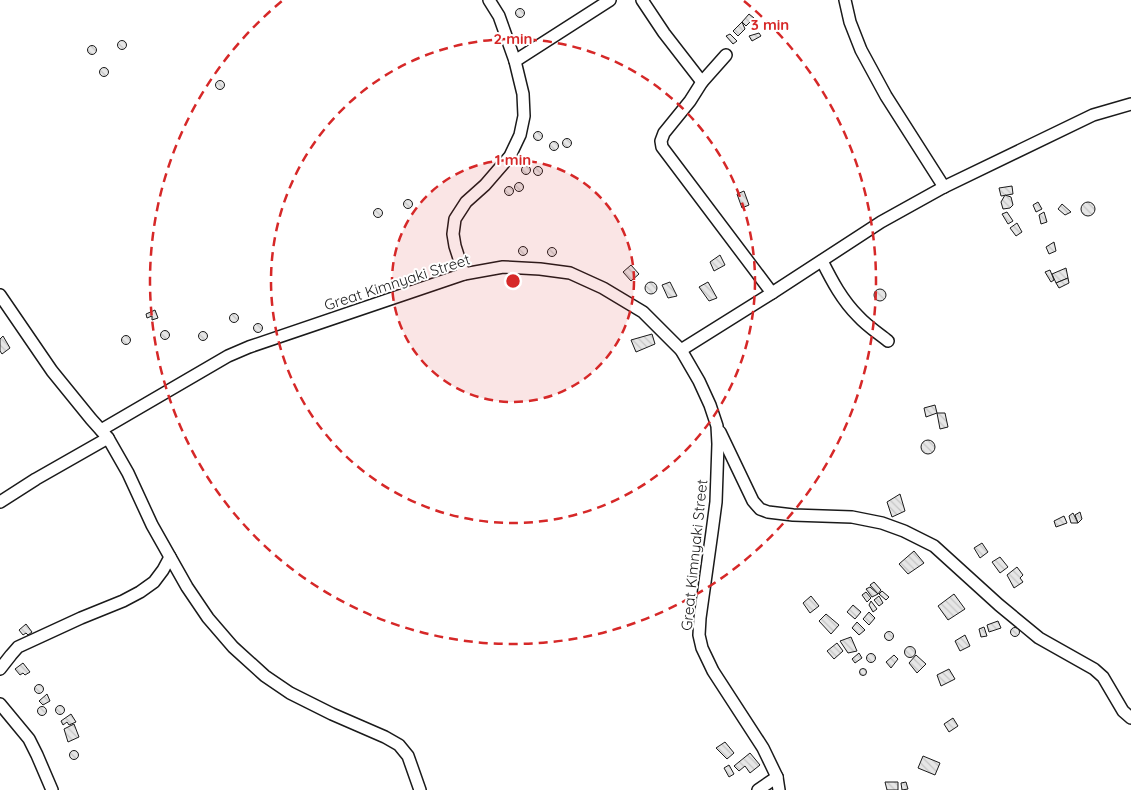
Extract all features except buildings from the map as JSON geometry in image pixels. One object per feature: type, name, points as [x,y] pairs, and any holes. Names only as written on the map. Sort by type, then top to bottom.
[{"type":"street","points":[[464,274],[454,246],[455,219],[466,202],[510,156],[520,135],[524,116],[523,94],[515,60],[499,16],[489,0]]},
{"type":"street","points":[[515,60],[610,0]]},
{"type":"street","points":[[642,0],[664,34],[702,82]]},
{"type":"street","points":[[845,0],[850,22],[861,50],[886,96],[944,187]]},
{"type":"street","points":[[726,55],[702,82],[690,101],[664,133],[661,141],[662,147],[772,293]]},
{"type":"street","points":[[681,350],[881,222],[944,187],[1093,115],[1131,104]]},
{"type":"street","points":[[822,261],[836,287],[850,307],[888,341]]},
{"type":"street","name":"Great Kimnyaki Street","points":[[0,502],[211,365],[249,347],[464,274],[503,267],[570,273],[603,288],[642,312],[681,350],[710,405],[717,426],[716,502],[699,635],[702,648],[713,671],[763,748],[777,776],[779,790]]},
{"type":"street","points":[[0,295],[52,371],[105,434],[128,473],[152,525],[187,587],[208,618],[233,646],[265,676],[290,693],[399,745],[408,756],[420,790]]},
{"type":"street","points":[[717,426],[753,501],[760,508],[768,512],[792,515],[852,517],[904,531],[934,546],[999,605],[1039,638],[1094,669],[1103,677],[1123,711],[1131,718]]},
{"type":"street","points":[[0,669],[18,647],[140,592],[154,582],[170,557]]},
{"type":"street","points":[[0,704],[29,739],[52,790]]},
{"type":"street","points":[[758,790],[777,776]]}]
